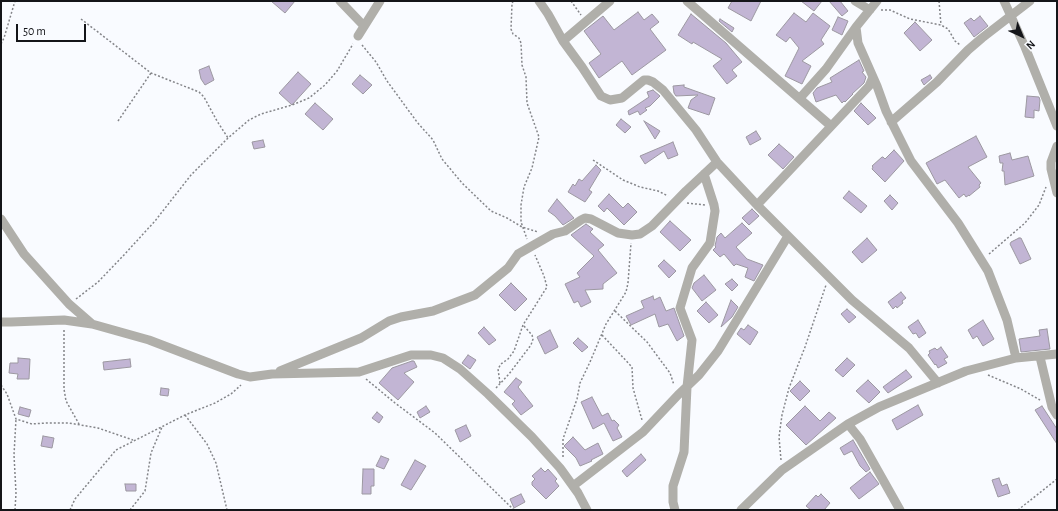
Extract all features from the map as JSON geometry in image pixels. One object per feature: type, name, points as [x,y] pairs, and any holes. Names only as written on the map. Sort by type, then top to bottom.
[{"type":"street","points":[[340,1],[364,26]]},
{"type":"street","points":[[358,36],[380,1]]},
{"type":"street","points":[[539,1],[563,41],[601,96],[610,100],[622,98],[644,80],[654,82],[663,90],[696,130],[717,162],[757,205],[852,300],[910,348],[938,383]]},
{"type":"street","points":[[563,41],[610,1]]},
{"type":"street","points":[[687,1],[800,98],[830,126]]},
{"type":"street","points":[[855,1],[870,10]]},
{"type":"street","points":[[800,98],[822,73],[877,1]]},
{"type":"street","points":[[1004,1],[1057,126]]},
{"type":"street","points":[[891,122],[938,82],[968,50],[1030,1]]},
{"type":"street","points":[[856,27],[858,43],[891,122],[911,161],[958,223],[988,271],[1006,320],[1016,358]]},
{"type":"street","points":[[757,205],[869,86],[873,77]]},
{"type":"street","points":[[1057,146],[1051,162],[1051,174],[1057,193]]},
{"type":"street","points":[[272,374],[361,338],[401,317],[433,311],[475,295],[508,268],[518,254],[553,234],[565,231],[585,218],[591,219],[618,233],[632,235],[640,234],[652,226],[717,162]]},
{"type":"street","points":[[676,510],[673,502],[673,486],[684,452],[687,387],[692,340],[680,308],[692,268],[710,243],[715,211],[704,174]]},
{"type":"street","points":[[1,219],[24,254],[69,304],[92,324]]},
{"type":"street","points":[[573,486],[644,432],[687,387],[718,351],[788,236]]},
{"type":"street","points":[[1,322],[64,320],[92,324],[149,340],[238,374],[250,377],[272,374],[358,372],[411,355],[431,355],[443,358],[488,394],[532,437],[560,468],[573,486],[587,510]]},
{"type":"street","points":[[741,510],[782,470],[848,424],[880,407],[966,371],[1016,358],[1040,357],[1057,354]]},
{"type":"street","points":[[1040,357],[1055,411]]},
{"type":"street","points":[[848,424],[860,439],[900,510]]},
{"type":"path","points":[[1,44],[15,1]]},
{"type":"path","points":[[500,383],[498,369],[514,351],[524,325],[547,287],[544,276],[520,222],[522,195],[532,168],[539,136],[527,103],[526,76],[522,65],[522,43],[519,38],[513,34],[511,29],[513,1]]},
{"type":"path","points":[[570,1],[585,22]]},
{"type":"path","points":[[938,1],[941,25]]},
{"type":"path","points":[[870,10],[890,10],[910,19],[941,25],[948,29],[955,41],[968,50]]},
{"type":"path","points":[[81,20],[142,68],[199,92],[204,97],[228,138]]},
{"type":"path","points":[[358,36],[360,43],[376,62],[387,81],[417,122],[433,140],[442,158],[462,183],[490,211],[508,218],[522,227],[538,232],[553,234]]},
{"type":"path","points":[[69,304],[98,282],[123,256],[155,221],[191,175],[228,138],[248,120],[260,114],[292,105],[309,98],[325,85],[337,71],[358,36]]},
{"type":"path","points":[[118,121],[151,73]]},
{"type":"path","points":[[593,160],[623,180],[640,187],[658,191],[677,201],[691,204],[714,205]]},
{"type":"path","points":[[981,260],[1020,228],[1033,214],[1039,205],[1051,174]]},
{"type":"path","points":[[560,468],[563,454],[563,439],[577,399],[580,383],[606,324],[626,292],[632,235]]},
{"type":"path","points":[[782,470],[779,437],[782,415],[789,388],[829,277]]},
{"type":"path","points":[[615,311],[647,342],[666,367],[670,373],[678,395]]},
{"type":"path","points":[[64,320],[64,389],[66,401],[80,425]]},
{"type":"path","points":[[488,394],[509,374],[531,345],[533,339],[532,335],[524,325]]},
{"type":"path","points":[[602,335],[632,367],[633,388],[642,415],[644,432]]},
{"type":"path","points":[[358,372],[395,403],[435,433],[514,510]]},
{"type":"path","points":[[984,375],[991,376],[1021,389],[1055,411]]},
{"type":"path","points":[[70,510],[75,499],[116,450],[185,414],[215,403],[228,396],[250,377]]},
{"type":"path","points":[[1,385],[7,394],[16,419],[14,455],[16,493],[15,510]]},
{"type":"path","points":[[185,414],[207,444],[216,463],[226,510]]},
{"type":"path","points":[[16,419],[32,424],[46,422],[98,428],[133,440]]},
{"type":"path","points":[[130,510],[145,491],[151,453],[162,427]]},
{"type":"path","points":[[1018,510],[1057,479]]},
{"type":"building","points":[[271,1],[295,1],[285,13]]},
{"type":"building","points":[[732,1],[761,1],[751,21],[728,8]]},
{"type":"building","points":[[801,1],[822,1],[814,11]]},
{"type":"building","points":[[829,1],[840,1],[848,11],[842,16]]},
{"type":"building","points":[[638,12],[644,20],[652,14],[659,22],[650,29],[666,50],[632,75],[622,61],[599,78],[589,63],[601,54],[584,31],[603,16],[614,30]]},
{"type":"building","points":[[794,13],[806,22],[813,13],[830,26],[821,40],[824,44],[802,61],[811,66],[802,84],[785,76],[799,48],[790,37],[786,42],[776,35]]},
{"type":"building","points":[[691,14],[726,43],[742,62],[732,70],[737,76],[727,84],[713,66],[722,59],[678,35]]},
{"type":"building","points":[[980,16],[988,26],[974,37],[964,23],[971,18],[974,21]]},
{"type":"building","points":[[838,17],[848,21],[842,35],[832,30]]},
{"type":"building","points":[[720,19],[734,28],[732,32],[719,21]]},
{"type":"building","points":[[915,22],[932,40],[920,51],[904,33]]},
{"type":"building","points":[[859,60],[864,71],[862,72],[866,77],[864,83],[845,102],[844,101],[842,103],[836,95],[816,102],[813,93],[817,88],[832,82],[830,78]]},
{"type":"building","points":[[209,66],[214,80],[205,85],[201,79],[199,70]]},
{"type":"building","points":[[298,72],[311,84],[292,105],[279,93]]},
{"type":"building","points":[[360,75],[372,85],[363,94],[352,84]]},
{"type":"building","points":[[930,75],[932,78],[924,85],[921,80]]},
{"type":"building","points":[[684,85],[684,87],[715,98],[709,115],[688,108],[691,100],[698,95],[676,96],[673,86]]},
{"type":"building","points":[[653,90],[660,96],[650,106],[645,108],[647,110],[640,115],[638,111],[629,115],[628,111],[649,97],[647,92]]},
{"type":"building","points":[[1027,96],[1039,97],[1040,100],[1039,111],[1034,110],[1034,118],[1025,117]]},
{"type":"building","points":[[315,103],[333,119],[323,130],[305,114]]},
{"type":"building","points":[[861,103],[876,118],[868,125],[854,111]]},
{"type":"building","points":[[621,119],[631,127],[625,133],[616,125]]},
{"type":"building","points":[[644,121],[660,131],[655,139]]},
{"type":"building","points":[[756,131],[761,139],[750,145],[746,137]]},
{"type":"building","points":[[976,136],[987,157],[968,167],[981,183],[979,185],[980,187],[969,196],[966,197],[964,194],[959,198],[945,180],[937,184],[926,163]]},
{"type":"building","points":[[263,140],[265,147],[254,149],[252,142]]},
{"type":"building","points":[[673,142],[678,155],[668,159],[664,151],[645,164],[640,156]]},
{"type":"building","points":[[779,144],[794,157],[783,169],[768,155]]},
{"type":"building","points":[[894,150],[904,161],[885,182],[872,169],[872,166],[882,157],[885,159]]},
{"type":"building","points":[[1010,153],[1012,160],[1028,156],[1034,176],[1005,185],[1004,171],[1002,171],[1003,163],[1000,163],[999,156]]},
{"type":"building","points":[[596,165],[601,170],[589,190],[592,192],[585,202],[568,192],[573,184],[575,186],[579,179],[582,181]]},
{"type":"building","points":[[849,191],[867,206],[861,213],[843,198]]},
{"type":"building","points":[[609,194],[623,208],[628,203],[637,212],[624,225],[607,208],[604,212],[598,206]]},
{"type":"building","points":[[890,195],[898,203],[892,210],[884,201]]},
{"type":"building","points":[[557,199],[574,218],[563,225],[548,211]]},
{"type":"building","points":[[752,209],[759,216],[749,225],[742,218]]},
{"type":"building","points":[[670,221],[691,240],[680,251],[660,232]]},
{"type":"building","points":[[742,223],[752,233],[736,247],[747,259],[763,265],[754,281],[745,277],[748,268],[736,264],[734,266],[724,254],[720,257],[713,250],[716,247],[717,237],[721,233],[725,238]]},
{"type":"building","points":[[586,224],[593,229],[590,232],[604,245],[598,250],[617,273],[603,284],[603,289],[585,290],[591,302],[581,307],[578,301],[574,303],[565,284],[580,277],[577,273],[594,256],[571,235]]},
{"type":"building","points":[[867,238],[877,250],[862,263],[852,252]]},
{"type":"building","points":[[1021,238],[1031,259],[1020,264],[1010,244]]},
{"type":"building","points":[[664,260],[676,271],[669,278],[658,266]]},
{"type":"building","points":[[704,275],[716,290],[702,301],[692,288],[694,283]]},
{"type":"building","points":[[732,279],[738,285],[732,291],[725,284]]},
{"type":"building","points":[[511,283],[527,299],[515,311],[499,295]]},
{"type":"building","points":[[901,292],[906,298],[902,301],[903,303],[897,308],[896,306],[893,309],[888,302]]},
{"type":"building","points":[[653,296],[654,300],[660,297],[666,311],[674,308],[684,336],[677,341],[668,324],[659,327],[655,314],[631,325],[626,316],[644,308],[641,301]]},
{"type":"building","points":[[731,300],[738,307],[732,317],[721,327]]},
{"type":"building","points":[[706,302],[718,315],[709,323],[697,311]]},
{"type":"building","points":[[847,309],[856,317],[849,323],[841,314]]},
{"type":"building","points":[[918,320],[926,333],[919,338],[916,333],[913,334],[908,327]]},
{"type":"building","points":[[983,320],[994,339],[983,346],[977,336],[973,339],[968,330]]},
{"type":"building","points":[[748,325],[758,332],[750,345],[737,334],[741,328],[744,330]]},
{"type":"building","points":[[484,327],[496,340],[489,345],[478,333]]},
{"type":"building","points":[[1047,329],[1050,349],[1021,352],[1019,339],[1040,336],[1039,330]]},
{"type":"building","points":[[550,330],[558,347],[545,354],[537,337]]},
{"type":"building","points":[[578,338],[588,347],[582,352],[573,343]]},
{"type":"building","points":[[941,347],[948,357],[944,359],[947,363],[938,368],[928,355],[930,353],[929,351],[935,348],[937,350]]},
{"type":"building","points":[[468,355],[476,360],[470,369],[462,363]]},
{"type":"building","points":[[18,358],[30,359],[29,379],[17,379],[18,374],[9,373],[10,363],[18,363]]},
{"type":"building","points":[[847,358],[855,365],[843,377],[835,370]]},
{"type":"building","points":[[130,359],[131,367],[104,370],[103,362]]},
{"type":"building","points":[[414,361],[417,367],[404,373],[414,382],[398,400],[379,383],[392,368]]},
{"type":"building","points":[[906,370],[912,377],[888,393],[883,387]]},
{"type":"building","points":[[516,378],[522,382],[518,387],[533,406],[521,415],[512,404],[515,401],[504,392]]},
{"type":"building","points":[[868,380],[880,392],[869,403],[856,391]]},
{"type":"building","points":[[800,381],[810,391],[800,401],[790,391]]},
{"type":"building","points":[[161,388],[169,389],[168,396],[160,395]]},
{"type":"building","points":[[592,397],[602,416],[608,413],[612,421],[614,420],[619,425],[617,428],[622,437],[613,441],[604,423],[593,429],[581,402]]},
{"type":"building","points":[[918,405],[923,415],[897,430],[892,420]]},
{"type":"building","points":[[426,406],[430,412],[420,418],[417,412]]},
{"type":"building","points":[[805,406],[820,421],[829,412],[836,418],[806,445],[786,425]]},
{"type":"building","points":[[1042,406],[1057,429],[1057,444],[1035,410]]},
{"type":"building","points":[[20,407],[31,410],[29,417],[18,414]]},
{"type":"building","points":[[377,412],[383,417],[379,423],[372,418]]},
{"type":"building","points":[[466,425],[471,436],[460,442],[455,430]]},
{"type":"building","points":[[43,436],[54,438],[52,448],[41,446]]},
{"type":"building","points":[[573,437],[585,450],[598,443],[603,454],[580,466],[576,458],[564,446]]},
{"type":"building","points":[[853,440],[870,469],[866,472],[860,466],[852,451],[844,455],[840,448]]},
{"type":"building","points":[[641,454],[646,460],[627,477],[622,471]]},
{"type":"building","points":[[381,456],[389,459],[384,469],[376,466]]},
{"type":"building","points":[[415,460],[426,466],[411,490],[401,485]]},
{"type":"building","points":[[541,468],[545,472],[548,469],[557,479],[555,481],[559,486],[546,499],[532,485],[532,482],[535,479],[532,476]]},
{"type":"building","points":[[363,469],[374,469],[374,486],[371,486],[371,494],[362,494]]},
{"type":"building","points":[[870,472],[879,484],[859,499],[850,488]]},
{"type":"building","points":[[999,478],[1002,486],[1007,484],[1010,493],[998,497],[992,480]]},
{"type":"building","points":[[125,484],[136,484],[136,491],[126,491]]},
{"type":"building","points":[[521,494],[525,502],[514,508],[510,499]]},
{"type":"building","points":[[821,494],[830,503],[824,510],[811,510],[806,506],[816,495],[818,497]]}]
